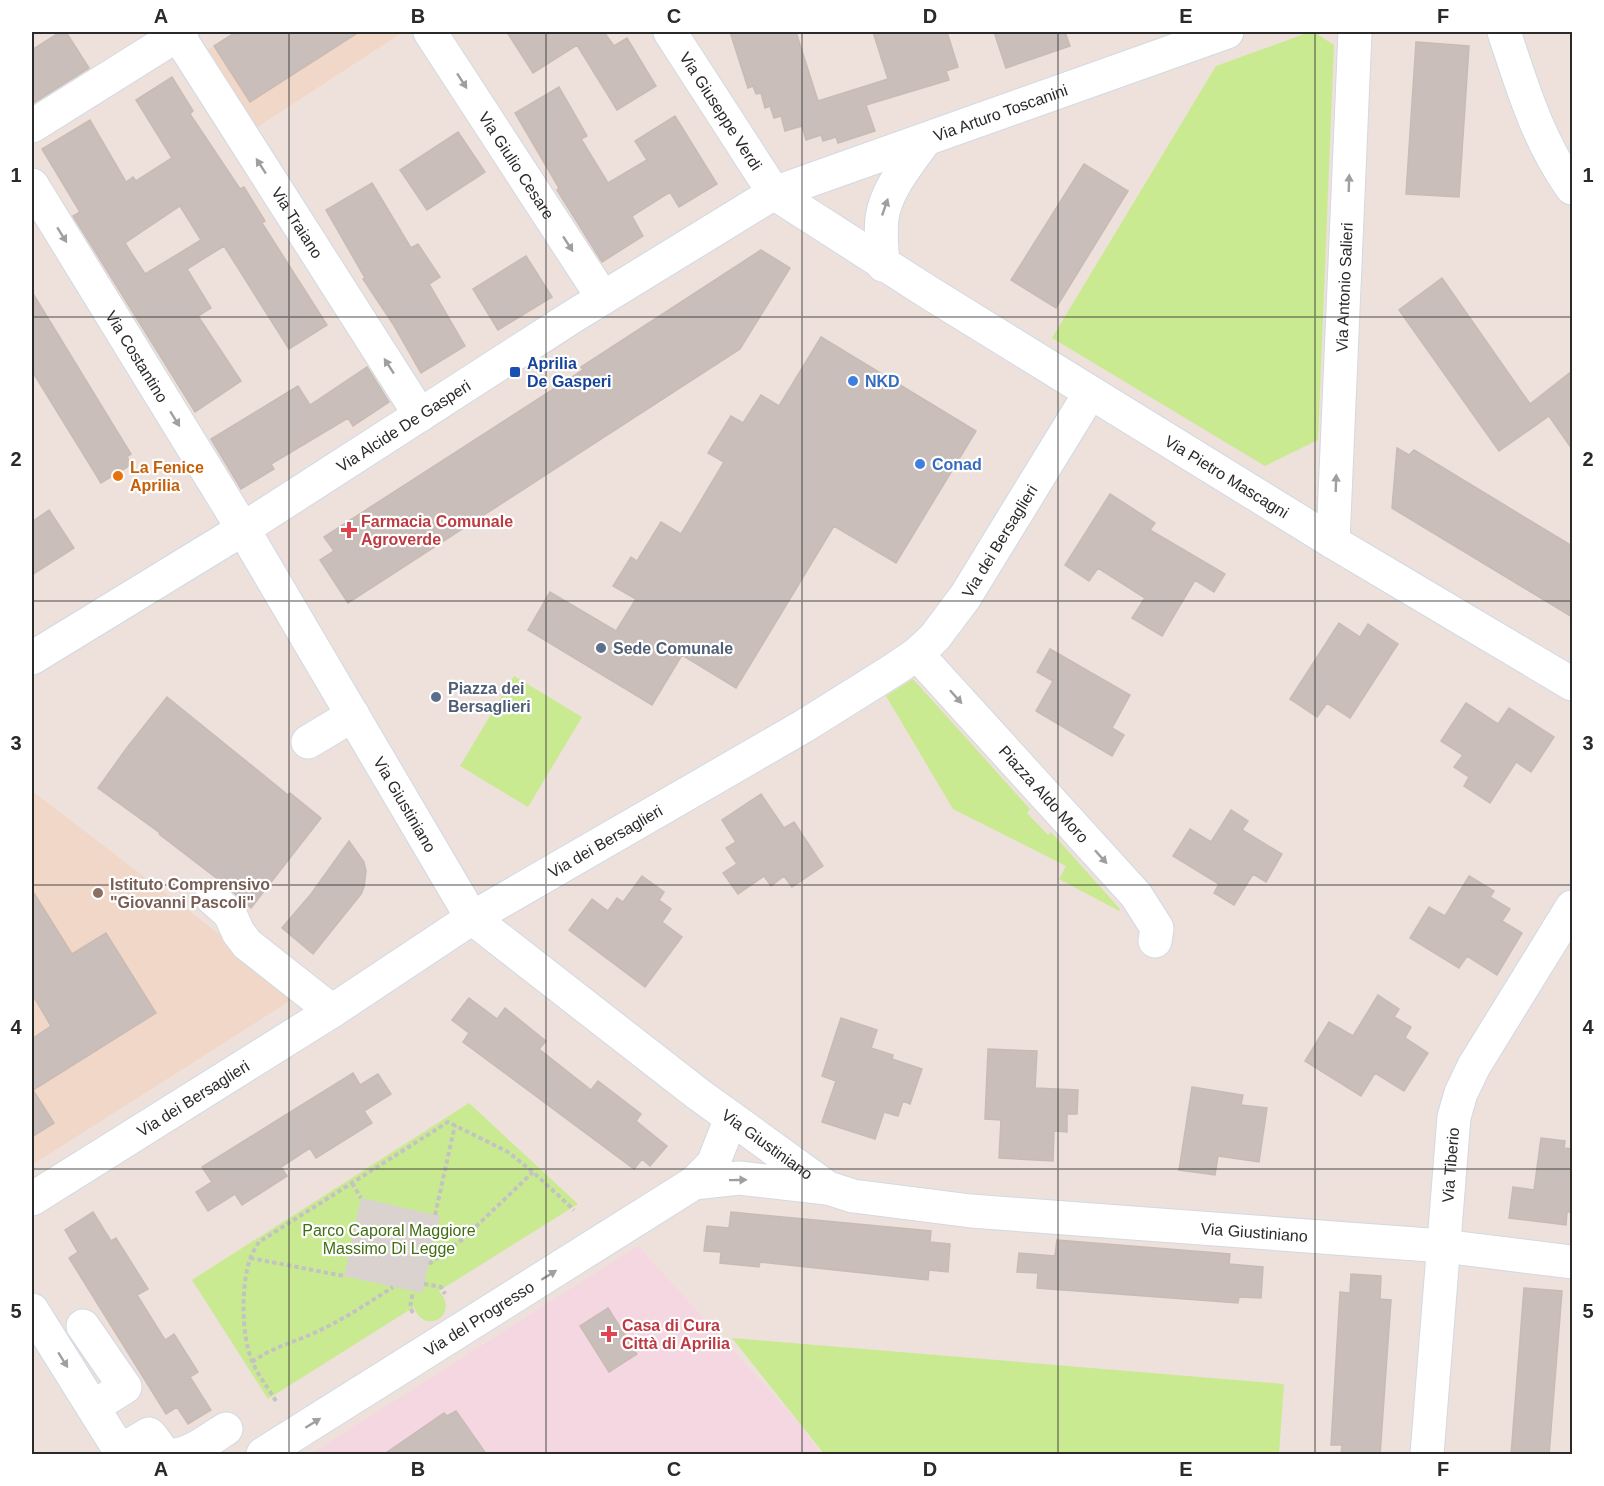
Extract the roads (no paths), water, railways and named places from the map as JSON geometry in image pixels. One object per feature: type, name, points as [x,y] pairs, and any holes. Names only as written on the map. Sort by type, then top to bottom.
[{"type":"street","points":[[32,126],[178,32]]},
{"type":"street","name":"Via Traiano","points":[[178,32],[420,415]]},
{"type":"street","name":"Via Giulio Cesare","points":[[430,32],[603,298]]},
{"type":"street","name":"Via Giuseppe Verdi","points":[[669,32],[774,193]]},
{"type":"street","name":"Via Arturo Toscanini","points":[[774,193],[1227,32]]},
{"type":"street","name":"Via Antonio Salieri","points":[[1333,542],[1355,32]]},
{"type":"street","points":[[1504,32],[1540,135],[1572,188]]},
{"type":"street","points":[[1524,32],[1560,133],[1572,153]]},
{"type":"street","points":[[883,265],[881,235],[886,204],[899,178],[925,140]]},
{"type":"street","name":"Via Costantino","points":[[32,185],[243,529]]},
{"type":"street","name":"Via Alcide De Gasperi","points":[[32,658],[243,529],[603,298],[774,193]]},
{"type":"street","name":"Via Pietro Mascagni","points":[[774,193],[883,265],[1090,393],[1333,542],[1572,684]]},
{"type":"street","name":"Via dei Bersaglieri","points":[[32,1199],[333,1011],[472,918],[804,726],[917,654],[935,637],[965,597],[1090,393]]},
{"type":"street","name":"Via Giustiniano","points":[[243,529],[472,918],[538,972],[731,1118],[828,1188],[853,1196],[971,1211],[1443,1246],[1572,1262]]},
{"type":"street","name":"Piazza Aldo Moro","points":[[917,654],[1136,896],[1158,928],[1155,941]]},
{"type":"street","points":[[308,742],[353,715]]},
{"type":"street","points":[[212,898],[230,914],[246,944],[333,1011]]},
{"type":"street","name":"Via Tiberio","points":[[1427,1455],[1452,1132],[1461,1093],[1474,1066],[1572,907]]},
{"type":"street","name":"Via del Progresso","points":[[263,1455],[694,1183],[713,1164],[731,1118]]},
{"type":"street","name":"Via del Progresso","points":[[694,1183],[739,1178],[828,1188]]},
{"type":"street","points":[[32,1310],[121,1453],[149,1434],[168,1454],[184,1454],[226,1429]]},
{"type":"street","points":[[83,1326],[125,1387],[93,1407]]},
{"type":"place","name":"Aprilia De Gasperi","points":[[515,372]]},
{"type":"place","name":"NKD","points":[[853,381]]},
{"type":"place","name":"Conad","points":[[920,464]]},
{"type":"place","name":"La Fenice Aprilia","points":[[118,476]]},
{"type":"place","name":"Farmacia Comunale Agroverde","points":[[349,530]]},
{"type":"place","name":"Sede Comunale","points":[[601,648]]},
{"type":"place","name":"Piazza dei Bersaglieri","points":[[436,697]]},
{"type":"place","name":"Istituto Comprensivo \"Giovanni Pascoli\"","points":[[98,893]]},
{"type":"place","name":"Casa di Cura Città di Aprilia","points":[[609,1334]]},
{"type":"park label","name":"Parco Caporal Maggiore Massimo Di Legge","points":[[389,1239]]}]
